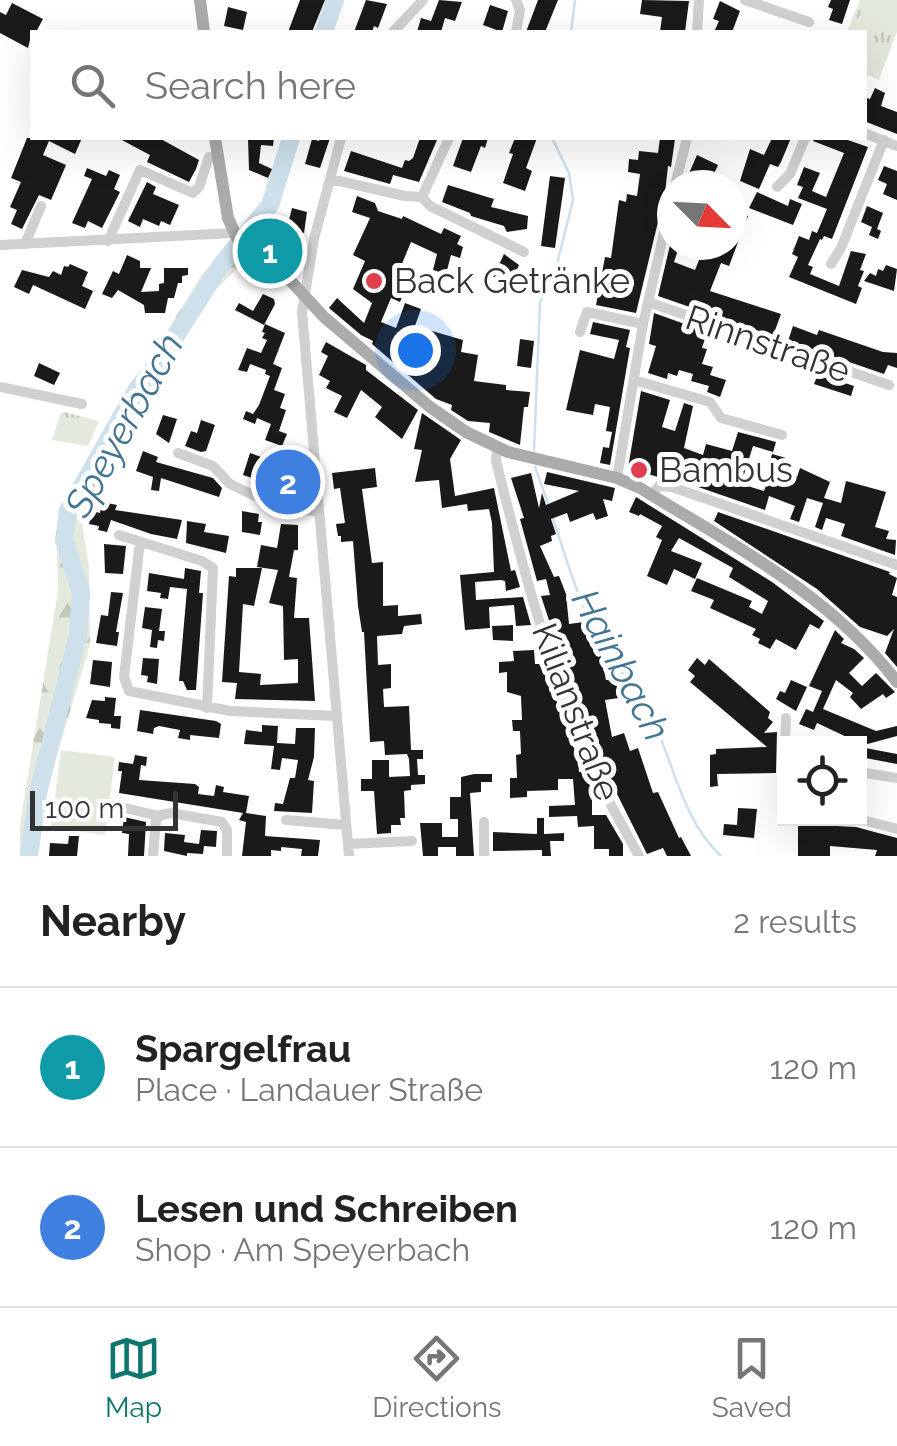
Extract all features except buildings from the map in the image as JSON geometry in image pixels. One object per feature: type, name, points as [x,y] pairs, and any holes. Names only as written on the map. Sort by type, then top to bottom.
[{"type":"main road","points":[[200,0],[204,30]]},
{"type":"main road","points":[[215,140],[221,187],[235,235],[249,250],[275,264],[324,317],[447,420],[496,448],[540,462],[617,478],[652,495],[812,598],[853,633],[897,682]]},
{"type":"street","points":[[396,30],[423,0]]},
{"type":"street","points":[[516,0],[520,10],[516,30]]},
{"type":"street","points":[[698,30],[699,0]]},
{"type":"street","points":[[745,0],[809,22]]},
{"type":"street","points":[[867,133],[897,146]]},
{"type":"street","points":[[340,140],[314,239],[304,298],[303,334],[345,824],[348,850],[412,841]]},
{"type":"street","points":[[422,197],[448,140]]},
{"type":"street","points":[[679,170],[686,140]]},
{"type":"street","points":[[777,187],[790,174],[804,140]]},
{"type":"street","points":[[831,264],[884,140]]},
{"type":"street","points":[[108,241],[140,170],[195,192],[209,157]]},
{"type":"street","points":[[330,179],[422,197],[430,206],[524,252]]},
{"type":"street","points":[[25,244],[40,206]]},
{"type":"street","points":[[0,245],[235,235]]},
{"type":"street","points":[[617,478],[658,260]]},
{"type":"street","name":"Rinnstraße","points":[[648,302],[889,385]]},
{"type":"street","points":[[580,332],[587,312],[643,324]]},
{"type":"street","points":[[303,334],[313,322],[324,317]]},
{"type":"street","points":[[634,380],[710,402],[720,418],[782,434]]},
{"type":"street","points":[[0,387],[82,404]]},
{"type":"street","name":"Kilianstraße","points":[[496,448],[518,552],[578,736],[639,856]]},
{"type":"street","points":[[178,452],[213,466],[238,489],[319,512]]},
{"type":"street","points":[[652,495],[659,486],[672,487],[897,565]]},
{"type":"street","points":[[119,534],[213,568],[206,708]]},
{"type":"street","points":[[140,542],[124,683],[134,694],[206,708],[334,716]]},
{"type":"street","points":[[785,736],[786,718]]},
{"type":"street","points":[[867,773],[897,778]]},
{"type":"street","points":[[112,805],[158,816],[170,813],[222,822],[228,836],[227,856]]},
{"type":"street","points":[[153,856],[158,816]]},
{"type":"street","points":[[286,820],[345,824]]},
{"type":"street","points":[[867,821],[897,828]]},
{"type":"street","points":[[484,822],[484,856]]},
{"type":"green space","points":[[860,0],[897,0],[897,32],[879,80],[867,75],[867,30],[848,30]]},
{"type":"green space","points":[[228,249],[246,260],[201,304],[96,483],[82,524],[89,567],[90,645],[50,778],[34,856],[20,856],[20,825],[58,591],[61,512],[74,482],[203,273]]},
{"type":"green space","points":[[64,412],[99,421],[88,446],[52,440]]},
{"type":"green space","points":[[61,750],[115,757],[105,835],[51,828]]},
{"type":"waterway","name":"Speyerbach","points":[[325,30],[335,0]]},
{"type":"waterway","name":"Hainbach","points":[[571,30],[575,0]]},
{"type":"waterway","name":"Speyerbach","points":[[29,856],[38,793],[78,635],[81,592],[64,540],[68,511],[137,389],[163,356],[221,265],[270,205],[290,140]]},
{"type":"waterway","name":"Hainbach","points":[[534,450],[540,302],[557,264],[573,200],[569,173],[553,140]]},
{"type":"waterway","name":"Hainbach","points":[[535,467],[548,503]]},
{"type":"waterway","name":"Hainbach","points":[[552,516],[591,623],[650,715],[698,828],[721,856]]},
{"type":"place","name":"Spargelfrau","points":[[270,251]]},
{"type":"place","name":"Back Getränke","points":[[374,281]]},
{"type":"place","name":"Bambus","points":[[639,470]]},
{"type":"place","name":"Lesen und Schreiben","points":[[288,482]]}]
